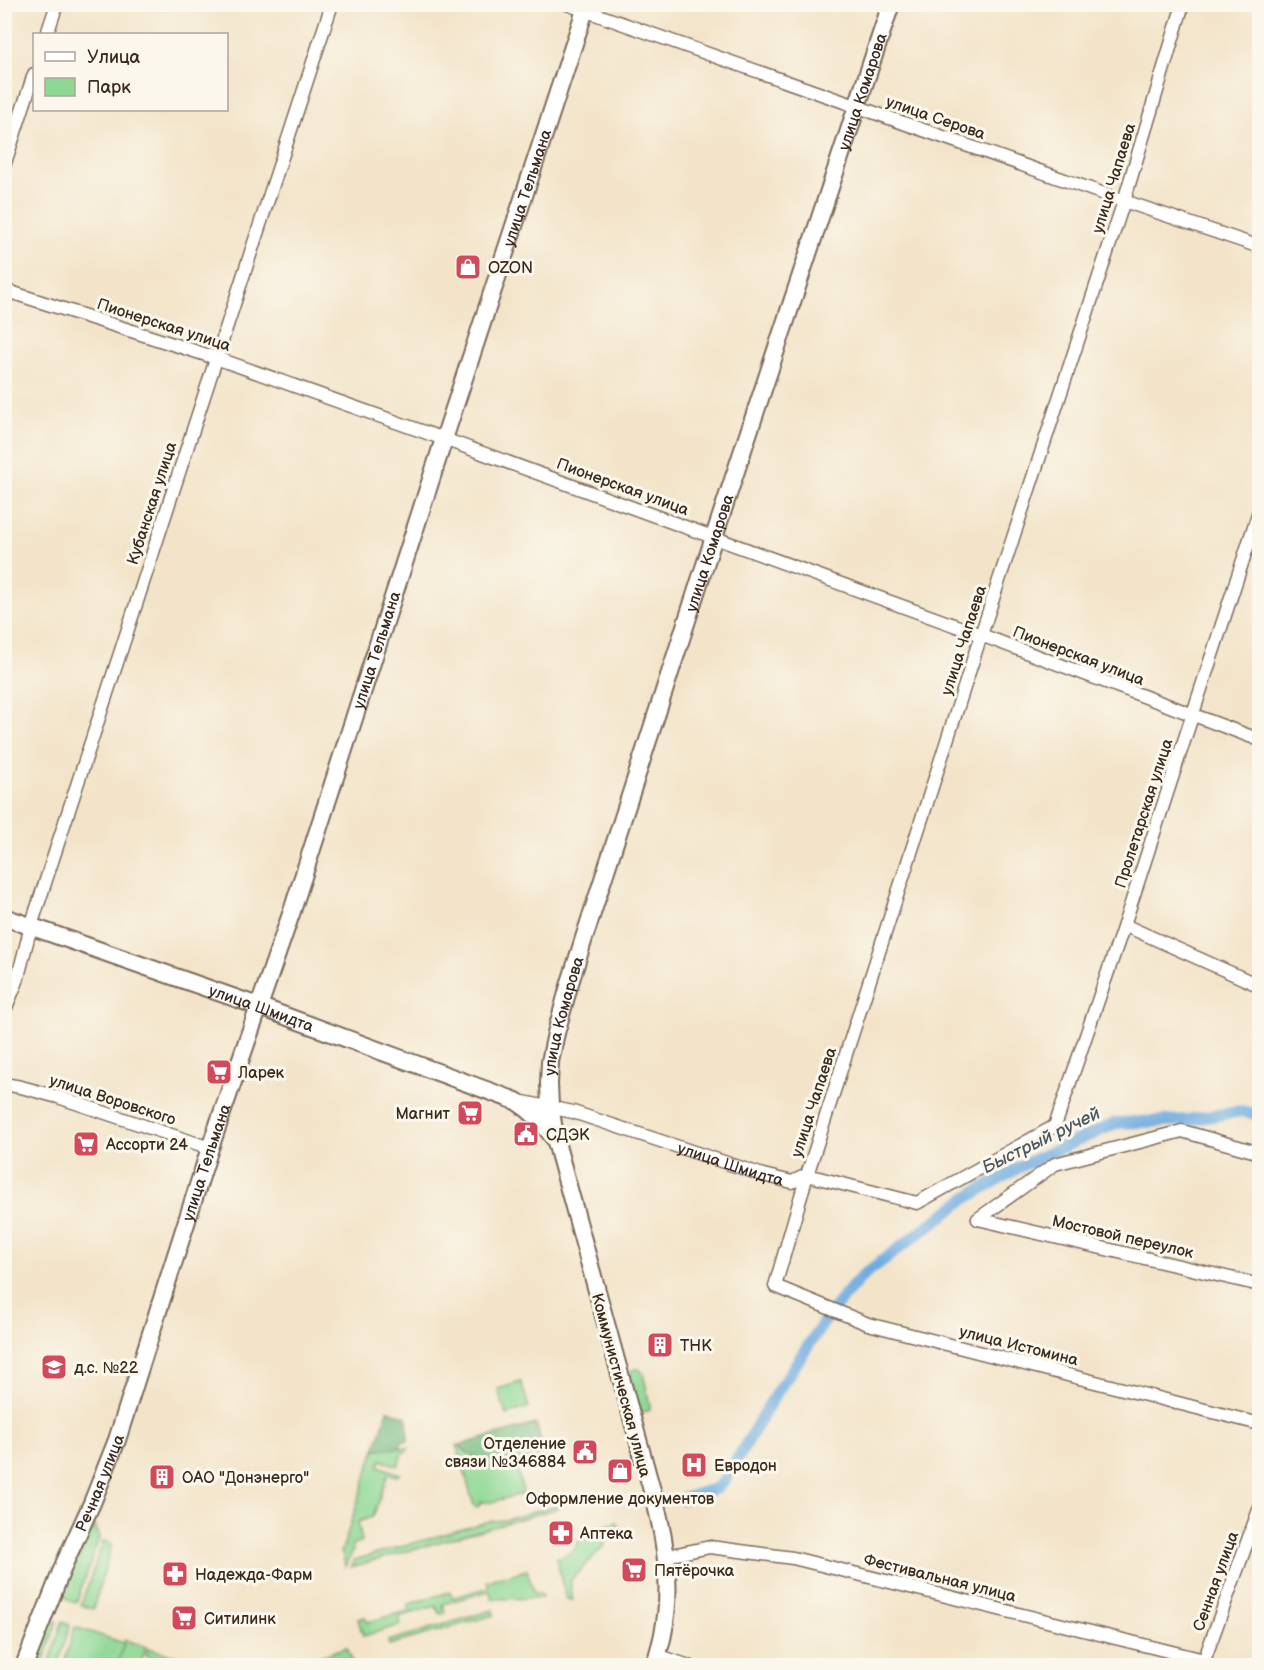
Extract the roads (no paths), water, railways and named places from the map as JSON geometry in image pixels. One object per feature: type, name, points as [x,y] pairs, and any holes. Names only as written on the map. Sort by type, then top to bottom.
[{"type":"street","points":[[47,33],[57,4]]},
{"type":"street","name":"Кубанская улица","points":[[4,1012],[17,981],[31,926],[332,4]]},
{"type":"street","name":"улица Серова","points":[[567,4],[586,8],[856,107],[1260,247]]},
{"type":"street","name":"улица Комарова","points":[[550,1106],[550,1062],[569,986],[714,537],[891,4]]},
{"type":"street","name":"улица Чапаева","points":[[775,1286],[807,1175],[1124,201],[1183,4]]},
{"type":"street","name":"улица Тельмана","points":[[163,1294],[210,1148],[292,911],[586,8]]},
{"type":"street","points":[[4,166],[33,77]]},
{"type":"street","name":"Пионерская улица","points":[[4,290],[216,358],[444,439],[981,635],[1260,740]]},
{"type":"street","name":"Пролетарская улица","points":[[807,1175],[917,1203],[1055,1126],[1124,925],[1260,508]]},
{"type":"street","name":"улица Шмидта","points":[[4,917],[258,1006],[516,1101],[531,1110],[556,1142]]},
{"type":"street","points":[[1124,925],[1260,986]]},
{"type":"street","name":"улица Воровского","points":[[4,1084],[58,1097],[210,1148]]},
{"type":"street","name":"улица Шмидта","points":[[516,1101],[573,1112],[763,1175],[792,1182],[807,1175]]},
{"type":"street","name":"Коммунистическая улица","points":[[550,1106],[556,1142],[656,1505],[667,1556],[666,1610],[656,1660]]},
{"type":"street","name":"Мостовой переулок","points":[[1260,1153],[1182,1131],[1055,1164],[978,1219],[1260,1285]]},
{"type":"street","name":"улица Истомина","points":[[775,1286],[868,1323],[1260,1424]]},
{"type":"street","name":"Речная улица","points":[[24,1665],[110,1458],[163,1294]]},
{"type":"street","name":"Сенная улица","points":[[1203,1663],[1260,1507]]},
{"type":"street","name":"Фестивальная улица","points":[[667,1556],[710,1547],[793,1558],[1203,1663]]},
{"type":"street","points":[[656,1660],[689,1665]]},
{"type":"waterway","name":"Быстрый ручей","points":[[682,1499],[717,1488],[726,1478],[775,1395],[824,1322],[862,1276],[966,1198],[1023,1165],[1116,1123],[1189,1120],[1241,1111],[1260,1115]]},
{"type":"place","name":"OZON","points":[[468,267]]},
{"type":"place","name":"Ларек","points":[[219,1072]]},
{"type":"place","name":"Магнит","points":[[470,1113]]},
{"type":"place","name":"СДЭК","points":[[526,1134]]},
{"type":"place","name":"Ассорти 24","points":[[86,1144]]},
{"type":"place","name":"ТНК","points":[[660,1345]]},
{"type":"place","name":"д.с. №22","points":[[54,1367]]},
{"type":"place","name":"Отделение связи №346884","points":[[585,1452]]},
{"type":"place","name":"Евродон","points":[[694,1465]]},
{"type":"place","name":"Оформление документов","points":[[620,1471]]},
{"type":"place","name":"ОАО \"Донэнерго\"","points":[[162,1477]]},
{"type":"place","name":"Аптека","points":[[561,1533]]},
{"type":"place","name":"Пятёрочка","points":[[634,1570]]},
{"type":"place","name":"Надежда-Фарм","points":[[175,1574]]},
{"type":"place","name":"Ситилинк","points":[[184,1618]]}]
